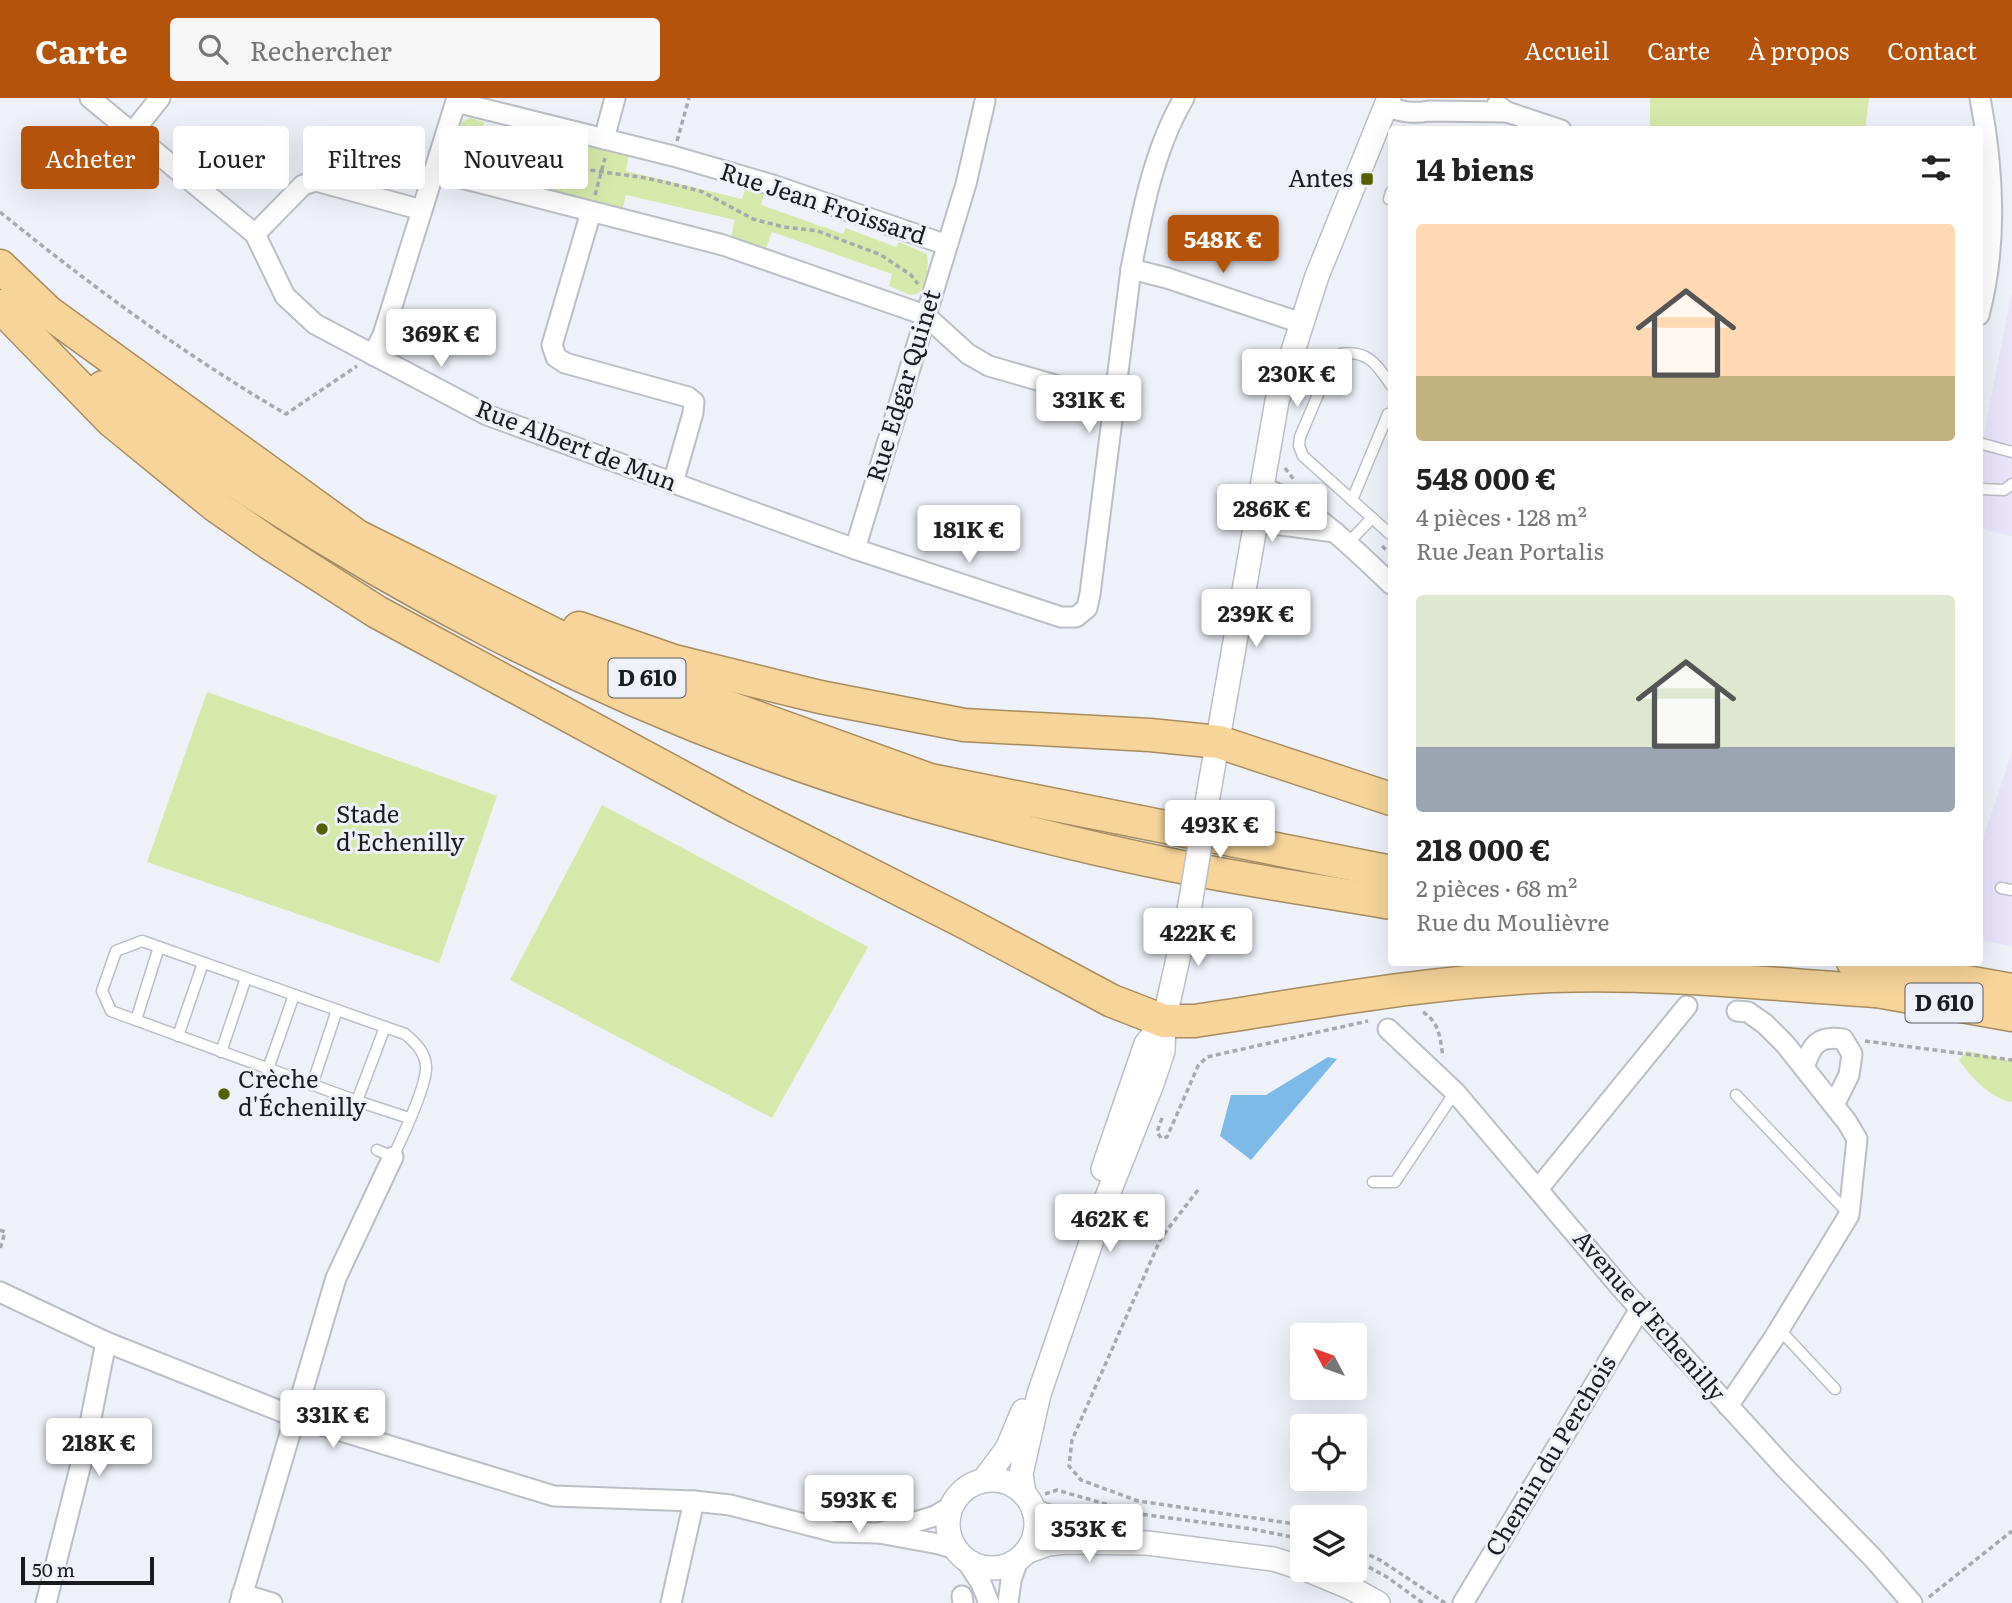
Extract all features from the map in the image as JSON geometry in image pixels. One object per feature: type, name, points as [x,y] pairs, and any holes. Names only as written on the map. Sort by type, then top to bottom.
[{"type":"highway","name":"D 610","points":[[0,267],[48,312],[357,536],[628,671],[930,780],[1388,871]]},
{"type":"highway","name":"D 610","points":[[0,306],[197,456],[286,515],[360,561],[440,605],[607,687],[707,729],[912,801],[1164,864],[1388,903]]},
{"type":"highway","points":[[0,306],[112,421],[215,506],[377,612],[739,808],[966,923],[1112,1001],[1164,1021],[1195,1021],[1442,984],[1553,976],[1662,978],[1875,991]]},
{"type":"highway","points":[[452,584],[674,661],[820,697],[964,726],[1150,735],[1219,742],[1388,798]]},
{"type":"highway","name":"D 610","points":[[1740,966],[2012,1015]]},
{"type":"highway","name":"D 610","points":[[1876,966],[2012,990]]},
{"type":"street","name":"Rue Albert de Mun","points":[[90,98],[124,126]]},
{"type":"street","points":[[138,126],[160,98]]},
{"type":"street","points":[[606,144],[615,98]]},
{"type":"street","points":[[435,171],[592,208],[723,245],[925,315],[968,354],[989,366],[1114,402],[1131,269],[1153,176],[1172,120],[1184,98]]},
{"type":"street","points":[[1484,98],[1519,120]]},
{"type":"street","points":[[1980,98],[1990,169],[1993,235],[1983,298]]},
{"type":"street","points":[[373,355],[383,335],[456,100]]},
{"type":"street","name":"Rue Jean Froissard","points":[[456,100],[606,144],[673,156],[773,185],[947,245]]},
{"type":"street","name":"Rue Edgar Quinet","points":[[855,549],[965,184],[985,102]]},
{"type":"street","points":[[1007,1603],[1011,1580],[1035,1532],[1021,1474],[1040,1394],[1105,1202],[1163,1051],[1164,1021],[1190,905],[1276,401],[1322,265],[1388,102],[1400,111],[1417,113],[1434,104],[1544,126]]},
{"type":"street","name":"Rue Albert de Mun","points":[[159,155],[254,234],[285,296],[315,324],[486,415],[855,549],[1061,617],[1076,617],[1087,608],[1114,402]]},
{"type":"street","points":[[254,234],[303,184],[316,181],[422,210]]},
{"type":"street","points":[[592,208],[552,345],[556,357],[565,363],[688,397],[694,402],[673,483]]},
{"type":"street","points":[[1131,269],[1167,278],[1301,323]]},
{"type":"street","points":[[1262,486],[1289,499],[1342,538],[1388,581]]},
{"type":"street","points":[[1256,522],[1342,538]]},
{"type":"street","points":[[1538,1189],[1687,1006]]},
{"type":"street","points":[[1728,1406],[1849,1215],[1857,1139],[1834,1105],[1765,1024],[1748,1012],[1737,1011]]},
{"type":"street","points":[[989,1603],[981,1583],[960,1555],[948,1532],[952,1506],[963,1491],[983,1481],[1007,1449],[1146,1044],[1164,1021]]},
{"type":"street","name":"Avenue d'Echenilly","points":[[1381,1024],[1451,1088],[1640,1309],[1912,1603]]},
{"type":"street","points":[[1804,1068],[1809,1052],[1819,1041],[1830,1037],[1843,1039],[1852,1054],[1849,1075],[1834,1105]]},
{"type":"street","points":[[272,1603],[241,1599],[335,1278],[385,1154]]},
{"type":"street","points":[[0,1292],[106,1342],[295,1417],[554,1496],[694,1501],[730,1505],[835,1532],[879,1534],[939,1544],[975,1566],[997,1568],[1056,1543],[1147,1543]]},
{"type":"street","name":"Chemin du Perchois","points":[[1463,1603],[1640,1309]]},
{"type":"street","points":[[46,1603],[86,1444],[106,1342]]},
{"type":"street","points":[[983,1481],[1005,1482],[1029,1502],[1072,1525],[1147,1543],[1273,1559],[1290,1564]]},
{"type":"street","points":[[671,1603],[694,1501]]},
{"type":"street","points":[[879,1534],[935,1516],[952,1506]]},
{"type":"street","points":[[1337,1582],[1378,1603]]},
{"type":"lane","points":[[1388,381],[1373,360],[1353,353],[1341,354],[1330,366],[1300,437],[1299,446],[1303,456],[1388,532]]},
{"type":"lane","points":[[1352,500],[1388,414]]},
{"type":"lane","points":[[1983,444],[2012,452]]},
{"type":"lane","points":[[1983,489],[2004,490],[2012,484]]},
{"type":"lane","points":[[1342,538],[1372,518]]},
{"type":"lane","points":[[2001,888],[2012,890]]},
{"type":"lane","points":[[385,1154],[409,1118],[419,1096],[426,1068],[420,1046],[405,1034],[142,941],[116,951],[102,991],[111,1011],[409,1118]]},
{"type":"lane","points":[[136,1020],[159,947]]},
{"type":"lane","points":[[178,1036],[203,963]]},
{"type":"lane","points":[[221,1052],[246,978]]},
{"type":"lane","points":[[268,1069],[294,995]]},
{"type":"lane","points":[[312,1085],[337,1010]]},
{"type":"lane","points":[[357,1101],[385,1027]]},
{"type":"lane","points":[[1373,1182],[1395,1182],[1451,1088]]},
{"type":"lane","points":[[1737,1095],[1849,1215]]},
{"type":"lane","points":[[1779,1329],[1835,1389]]},
{"type":"path","points":[[673,156],[690,98]]},
{"type":"path","points":[[460,124],[486,143],[526,161],[602,171],[692,188],[753,219],[784,227],[818,231],[849,242],[896,263],[911,275],[924,291]]},
{"type":"path","points":[[592,208],[606,144]]},
{"type":"path","points":[[0,212],[147,323],[233,383],[286,414],[373,355]]},
{"type":"path","points":[[1413,1010],[1433,1019],[1438,1028],[1451,1088]]},
{"type":"path","points":[[1164,1111],[1157,1132],[1161,1138],[1167,1137],[1198,1066],[1207,1058],[1381,1024]]},
{"type":"path","points":[[1830,1037],[2012,1060]]},
{"type":"path","points":[[1198,1190],[1161,1238],[1072,1440],[1069,1466],[1081,1480],[1138,1500],[1290,1523]]},
{"type":"path","points":[[0,1230],[5,1232],[0,1249]]},
{"type":"path","points":[[1029,1502],[1057,1490],[1140,1514],[1290,1537]]},
{"type":"path","points":[[1921,1603],[2012,1531]]},
{"type":"path","points":[[1367,1554],[1380,1559],[1445,1603]]},
{"type":"path","points":[[1367,1566],[1423,1603]]},
{"type":"shaded area","points":[[2012,291],[2012,536],[1983,529],[1983,439]]},
{"type":"shaded area","points":[[2012,753],[2012,946],[1983,941],[1983,838]]},
{"type":"green space","points":[[1650,98],[1869,98],[1865,126],[1650,126]]},
{"type":"green space","points":[[470,118],[484,122],[483,126],[461,126],[462,122]]},
{"type":"green space","points":[[590,144],[629,154],[626,171],[742,199],[747,184],[765,190],[761,205],[843,234],[846,228],[896,247],[899,242],[927,254],[924,284],[919,293],[910,295],[889,286],[892,274],[772,232],[766,248],[731,237],[735,220],[626,195],[622,211],[543,191],[588,189]]},
{"type":"green space","name":"Stade d'Echenilly","points":[[207,692],[497,796],[439,963],[147,862]]},
{"type":"green space","points":[[602,805],[868,947],[772,1118],[510,980]]},
{"type":"green space","points":[[1967,1051],[2012,1061],[2012,1102],[1989,1092],[1969,1073],[1959,1060]]},
{"type":"water","points":[[1328,1057],[1337,1059],[1251,1160],[1220,1136],[1231,1095],[1266,1095]]},
{"type":"place","name":"Antes","points":[[1367,179]]},
{"type":"place","name":"Stade d'Echenilly","points":[[322,829]]},
{"type":"place","name":"Crèche d'Échenilly","points":[[224,1094]]}]
